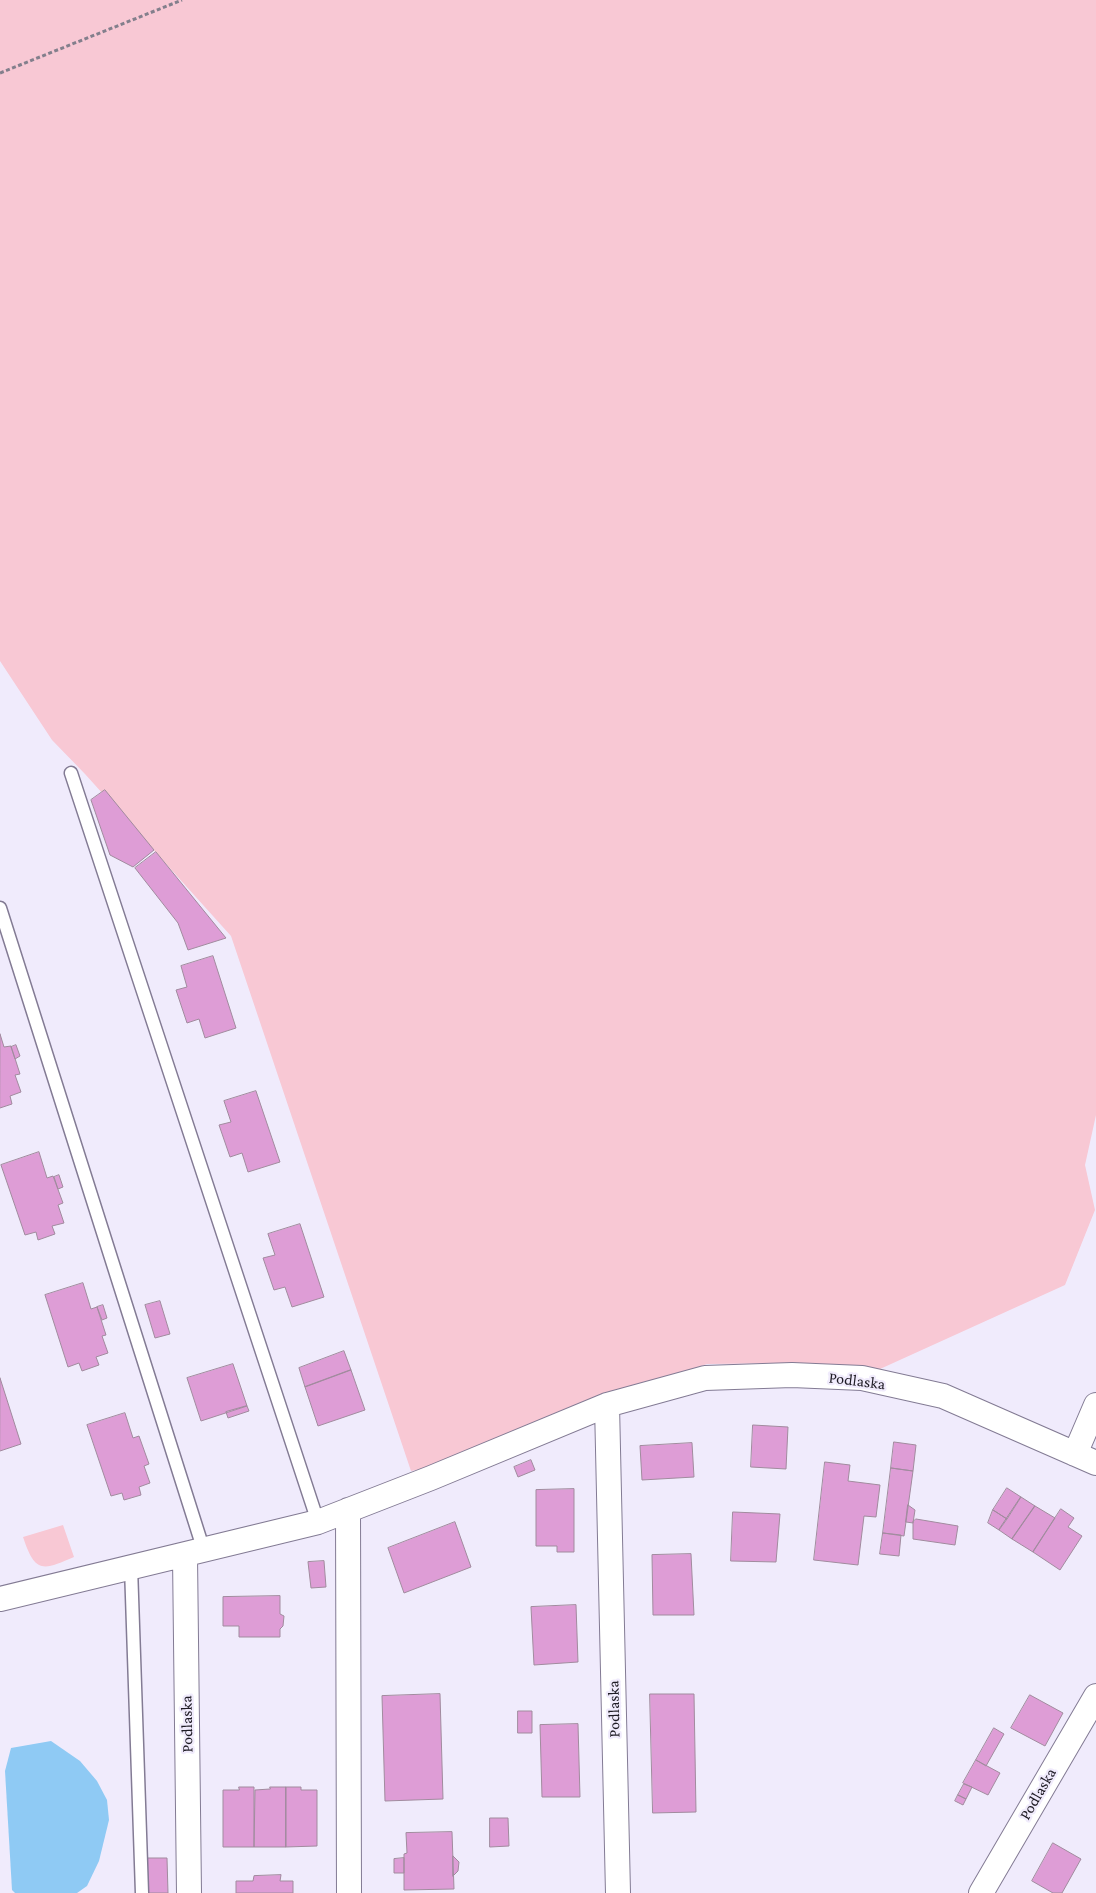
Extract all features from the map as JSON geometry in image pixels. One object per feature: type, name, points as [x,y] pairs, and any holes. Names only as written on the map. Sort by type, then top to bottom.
[{"type":"street","name":"Podlaska","points":[[0,1599],[318,1522],[431,1478],[607,1405],[705,1378],[792,1375],[862,1378],[943,1396],[1086,1459]]},
{"type":"street","name":"Podlaska","points":[[607,1405],[618,1893]]},
{"type":"street","points":[[1086,1459],[1096,1405]]},
{"type":"street","points":[[348,1510],[349,1893]]},
{"type":"street","name":"Podlaska","points":[[189,1893],[195,1553]]},
{"type":"street","name":"Podlaska","points":[[981,1893],[1096,1696]]},
{"type":"lane","points":[[71,773],[318,1522]]},
{"type":"lane","points":[[0,908],[195,1553]]},
{"type":"lane","points":[[131,1567],[142,1893]]},
{"type":"path","points":[[0,73],[182,0]]},
{"type":"shaded area","points":[[0,0],[1096,0],[1096,1115],[1085,1165],[1095,1210],[1065,1285],[880,1369],[798,1363],[707,1364],[539,1422],[437,1466],[411,1471],[231,936],[52,740],[0,661]]},
{"type":"shaded area","points":[[63,1525],[74,1557],[54,1565],[41,1566],[36,1563],[27,1549],[23,1537]]},
{"type":"water","points":[[51,1741],[80,1761],[97,1781],[107,1800],[109,1820],[99,1861],[87,1886],[77,1893],[15,1893],[12,1890],[5,1771],[11,1748]]},
{"type":"building","points":[[105,790],[154,850],[133,867],[110,855],[91,800]]},
{"type":"building","points":[[156,852],[226,938],[188,950],[178,923],[135,868]]},
{"type":"building","points":[[213,956],[236,1028],[205,1038],[199,1019],[187,1023],[176,990],[187,987],[181,966]]},
{"type":"building","points":[[0,1034],[4,1047],[11,1046],[20,1074],[15,1075],[21,1092],[10,1096],[12,1104],[0,1108]]},
{"type":"building","points":[[16,1045],[20,1056],[15,1059],[11,1047]]},
{"type":"building","points":[[256,1091],[280,1162],[248,1172],[242,1153],[230,1157],[219,1125],[231,1122],[224,1101]]},
{"type":"building","points":[[39,1152],[47,1178],[53,1176],[63,1203],[58,1205],[64,1223],[52,1226],[55,1234],[38,1240],[36,1232],[25,1235],[1,1165]]},
{"type":"building","points":[[59,1175],[63,1187],[58,1189],[54,1177]]},
{"type":"building","points":[[300,1224],[324,1297],[292,1307],[285,1287],[274,1290],[263,1258],[275,1255],[268,1234]]},
{"type":"building","points":[[83,1283],[91,1309],[97,1307],[106,1335],[102,1336],[108,1353],[96,1357],[99,1365],[82,1371],[79,1363],[68,1367],[45,1295]]},
{"type":"building","points":[[160,1301],[170,1334],[155,1338],[145,1305]]},
{"type":"building","points":[[103,1305],[107,1318],[102,1320],[97,1307]]},
{"type":"building","points":[[344,1351],[351,1370],[305,1387],[299,1368]]},
{"type":"building","points":[[233,1364],[247,1406],[201,1421],[187,1378]]},
{"type":"building","points":[[351,1370],[365,1410],[318,1426],[305,1387]]},
{"type":"building","points":[[0,1378],[21,1444],[0,1451]]},
{"type":"building","points":[[247,1406],[249,1411],[228,1418],[226,1412]]},
{"type":"building","points":[[125,1413],[133,1438],[139,1436],[149,1464],[144,1466],[150,1483],[139,1487],[141,1495],[124,1500],[122,1493],[111,1496],[87,1425]]},
{"type":"building","points":[[753,1425],[788,1427],[786,1469],[751,1467]]},
{"type":"building","points":[[894,1442],[916,1445],[913,1471],[891,1468]]},
{"type":"building","points":[[692,1443],[694,1477],[642,1480],[640,1446]]},
{"type":"building","points":[[531,1460],[535,1470],[518,1477],[514,1467]]},
{"type":"building","points":[[825,1462],[850,1465],[848,1481],[880,1485],[876,1517],[864,1516],[858,1565],[814,1560]]},
{"type":"building","points":[[891,1468],[913,1471],[904,1536],[883,1533]]},
{"type":"building","points":[[1007,1488],[1021,1497],[1007,1519],[993,1510]]},
{"type":"building","points":[[574,1489],[574,1552],[557,1552],[557,1546],[536,1546],[536,1490]]},
{"type":"building","points":[[1021,1497],[1035,1506],[1012,1539],[999,1530]]},
{"type":"building","points":[[908,1505],[915,1510],[913,1523],[906,1522]]},
{"type":"building","points":[[1035,1506],[1055,1518],[1033,1552],[1012,1539]]},
{"type":"building","points":[[1061,1509],[1074,1518],[1068,1527],[1082,1536],[1060,1570],[1033,1552]]},
{"type":"building","points":[[993,1510],[1007,1519],[999,1530],[988,1523]]},
{"type":"building","points":[[733,1512],[780,1514],[776,1562],[731,1561]]},
{"type":"building","points":[[916,1519],[958,1526],[955,1545],[913,1539],[913,1522]]},
{"type":"building","points":[[455,1522],[471,1567],[404,1593],[388,1548]]},
{"type":"building","points":[[883,1533],[901,1535],[899,1556],[880,1554]]},
{"type":"building","points":[[691,1554],[694,1615],[653,1615],[652,1555]]},
{"type":"building","points":[[324,1561],[326,1587],[311,1588],[308,1562]]},
{"type":"building","points":[[280,1596],[280,1614],[284,1616],[280,1637],[239,1637],[239,1626],[223,1626],[223,1597]]},
{"type":"building","points":[[576,1605],[578,1662],[534,1665],[531,1607]]},
{"type":"building","points":[[440,1694],[443,1799],[385,1801],[382,1696]]},
{"type":"building","points":[[650,1694],[694,1694],[696,1812],[653,1813]]},
{"type":"building","points":[[1030,1695],[1063,1713],[1045,1746],[1011,1728]]},
{"type":"building","points":[[518,1711],[532,1711],[532,1733],[518,1733]]},
{"type":"building","points":[[578,1724],[580,1797],[542,1797],[540,1725]]},
{"type":"building","points":[[994,1728],[1004,1734],[986,1766],[976,1760]]},
{"type":"building","points":[[976,1760],[1000,1773],[988,1795],[963,1783]]},
{"type":"building","points":[[964,1784],[972,1787],[966,1799],[958,1795]]},
{"type":"building","points":[[239,1787],[254,1787],[254,1847],[223,1847],[223,1790],[239,1790]]},
{"type":"building","points":[[270,1787],[286,1787],[286,1847],[254,1847],[255,1790],[270,1789]]},
{"type":"building","points":[[286,1787],[301,1787],[301,1790],[317,1790],[317,1846],[286,1847]]},
{"type":"building","points":[[958,1795],[966,1799],[963,1805],[955,1801]]},
{"type":"building","points":[[490,1818],[508,1818],[509,1846],[490,1847]]},
{"type":"building","points":[[452,1832],[454,1889],[404,1890],[404,1854],[407,1853],[406,1833]]},
{"type":"building","points":[[1053,1843],[1081,1859],[1062,1893],[1053,1893],[1032,1881]]},
{"type":"building","points":[[453,1856],[459,1862],[458,1871],[453,1876]]},
{"type":"building","points":[[145,1858],[167,1858],[168,1893],[146,1893]]},
{"type":"building","points":[[404,1858],[404,1873],[394,1873],[394,1859]]},
{"type":"building","points":[[281,1875],[280,1881],[293,1881],[293,1893],[236,1893],[236,1881],[253,1881],[254,1876]]}]
